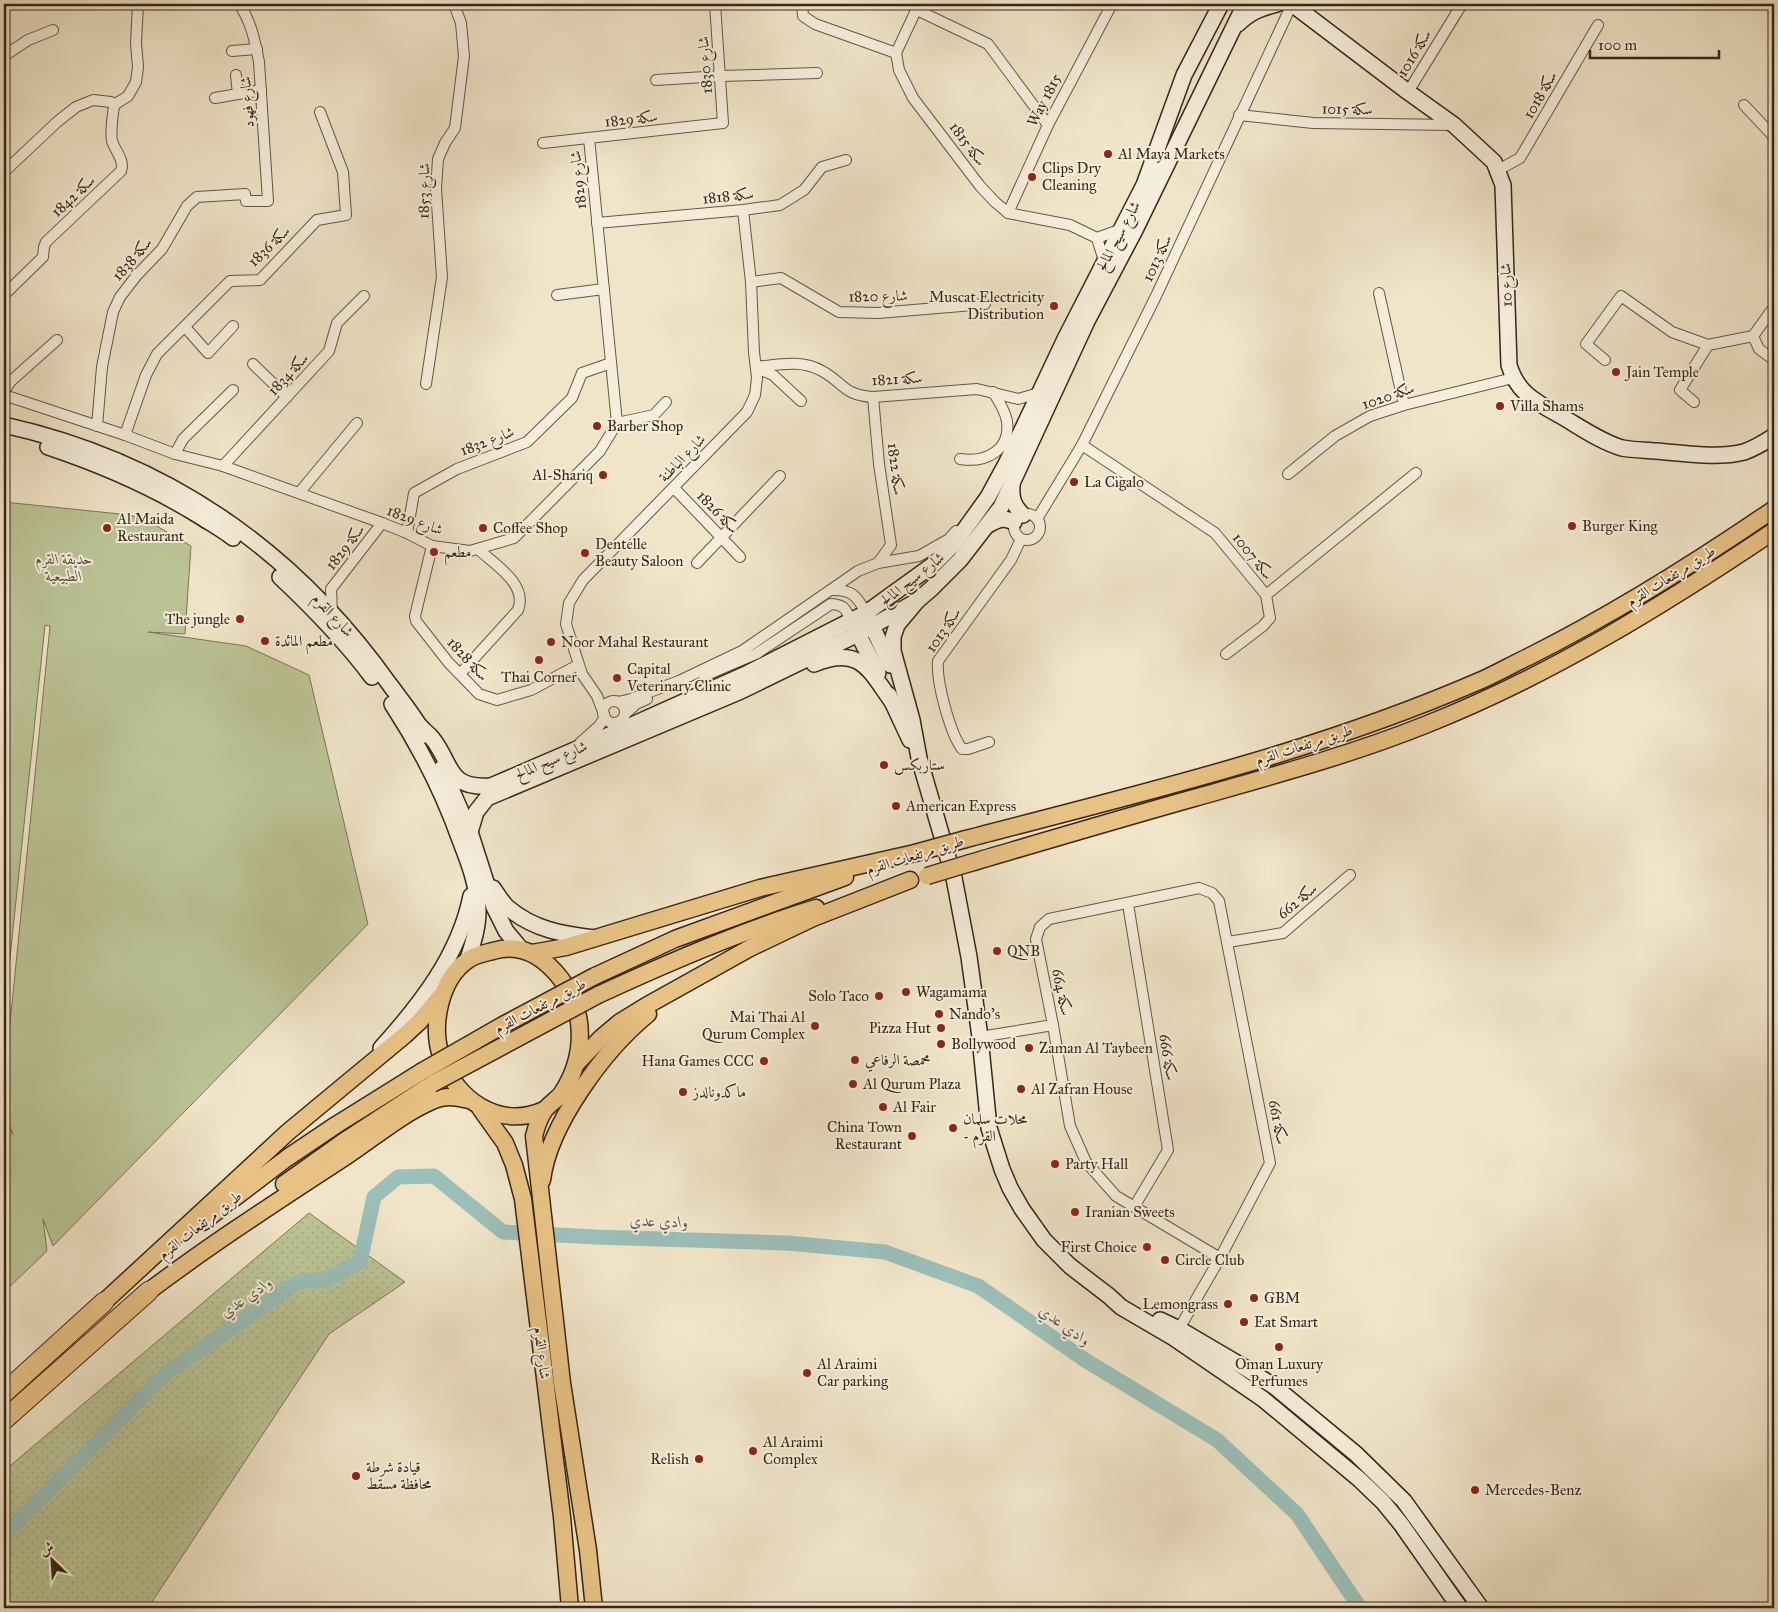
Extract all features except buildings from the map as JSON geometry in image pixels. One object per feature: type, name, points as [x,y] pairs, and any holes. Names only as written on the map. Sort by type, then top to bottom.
[{"type":"highway","points":[[4,1420],[149,1291]]},
{"type":"highway","points":[[4,1393],[104,1302]]},
{"type":"main road","name":"طريق مرتفعات القرم","points":[[149,1291],[237,1218],[343,1142],[427,1078],[503,1025],[595,976],[675,939],[916,853],[1105,803],[1277,754],[1373,723],[1460,689],[1540,651],[1624,606],[1774,509]]},
{"type":"main road","name":"طريق مرتفعات القرم","points":[[104,1302],[287,1158],[336,1125],[427,1078],[513,1039],[598,995],[666,964],[787,917],[1296,769],[1426,725],[1556,664],[1628,624],[1701,580],[1774,531]]},
{"type":"main road","points":[[104,1302],[281,1138],[419,1022],[442,994],[452,977],[468,959],[499,949],[555,950],[760,888],[916,853]]},
{"type":"main road","points":[[576,1063],[620,1022],[750,948],[813,918],[910,880]]},
{"type":"main road","points":[[149,1291],[256,1214],[431,1102],[449,1096],[475,1104],[503,1116],[513,1117],[525,1117],[544,1110],[561,1094],[574,1071],[580,1049],[579,1024],[567,988],[543,960],[527,951]]},
{"type":"main road","points":[[540,1197],[549,1150],[557,1130],[602,1060],[642,1019],[689,983]]},
{"type":"main road","points":[[442,994],[437,1024],[440,1056],[453,1081],[475,1104]]},
{"type":"main road","name":"شارع القرم","points":[[475,1104],[505,1143],[514,1165],[523,1199],[562,1517],[570,1608]]},
{"type":"main road","name":"شارع القرم","points":[[544,1110],[534,1136],[540,1197],[553,1316],[588,1550],[594,1608]]},
{"type":"street","points":[[4,172],[76,107],[93,100],[111,102],[114,105],[128,96],[136,82],[138,67],[136,43],[138,4]]},
{"type":"street","name":"شارع فهود","points":[[239,4],[245,12],[257,49],[268,201]]},
{"type":"street","name":"شارع 1853","points":[[426,384],[442,277],[436,189],[438,159],[445,143],[455,128],[464,56],[461,23],[454,4]]},
{"type":"street","name":"1830 شارع","points":[[715,4],[724,124]]},
{"type":"street","points":[[802,4],[803,16],[815,24],[896,53],[918,7],[988,44],[1048,126]]},
{"type":"street","name":"Way 1815","points":[[1008,213],[1048,126],[1112,4]]},
{"type":"street","name":"شارع سيح المالح","points":[[870,620],[956,543],[988,498],[1028,420],[1039,393],[1104,260],[1144,185],[1184,76],[1220,4]]},
{"type":"street","name":"شارع سيح المالح","points":[[421,728],[433,739],[449,770],[456,777],[466,783],[478,786],[491,786],[917,601],[932,588],[960,560],[1001,507],[1087,321],[1135,230],[1246,4]]},
{"type":"street","points":[[1234,28],[1248,14],[1257,9],[1277,4]]},
{"type":"street","name":"شارع 10","points":[[1292,4],[1454,125],[1494,162],[1503,185],[1508,365],[1513,378]]},
{"type":"street","name":"سكة 1013","points":[[1025,518],[1082,445],[1160,288],[1292,4]]},
{"type":"street","name":"سكة 1016","points":[[1408,92],[1462,4]]},
{"type":"street","name":"سكة 1018","points":[[1498,170],[1520,158],[1598,25]]},
{"type":"street","points":[[4,56],[28,40],[53,30]]},
{"type":"street","points":[[232,51],[257,49]]},
{"type":"street","name":"سكة 1815","points":[[896,53],[899,70],[914,98],[980,186],[1008,213]]},
{"type":"street","points":[[656,80],[817,73]]},
{"type":"street","points":[[236,75],[238,94]]},
{"type":"street","points":[[215,98],[261,90]]},
{"type":"street","name":"سكة 1842","points":[[4,295],[43,257],[46,242],[121,171],[122,164],[112,140],[114,105]]},
{"type":"street","points":[[1744,105],[1774,137]]},
{"type":"street","name":"سكة 1836","points":[[125,435],[151,364],[157,354],[230,281],[260,280],[317,220],[346,215],[343,172],[320,112]]},
{"type":"street","name":"سكة 1015","points":[[1239,115],[1313,123],[1454,125]]},
{"type":"street","name":"سكة 1829","points":[[543,144],[724,124]]},
{"type":"street","name":"1829 شارع","points":[[4,395],[125,435],[175,454],[222,466],[382,523],[432,546],[470,551],[514,538],[600,451],[617,423],[589,138]]},
{"type":"street","name":"سكة 1818","points":[[597,222],[743,210],[780,205],[804,190],[822,167],[846,160]]},
{"type":"street","name":"1838 سكة","points":[[98,426],[102,367],[113,312],[120,297],[137,275],[162,249],[187,206],[197,197],[236,194],[245,194],[246,201],[268,201]]},
{"type":"street","name":"شارع الباطنة","points":[[604,715],[597,696],[578,665],[566,624],[569,603],[583,580],[747,412],[755,395],[757,378],[751,282],[743,210]]},
{"type":"street","points":[[1008,213],[1070,225],[1097,238],[1122,229]]},
{"type":"street","points":[[1097,238],[1104,260]]},
{"type":"street","name":"1820 شارع","points":[[751,282],[781,278],[839,312],[878,313],[985,304]]},
{"type":"street","points":[[557,295],[604,289]]},
{"type":"street","points":[[1379,293],[1404,405]]},
{"type":"street","name":"سكة 1834","points":[[222,466],[329,351],[337,324],[364,296]]},
{"type":"street","points":[[1605,360],[1586,344],[1621,296],[1672,332],[1708,345],[1753,336],[1774,307]]},
{"type":"street","points":[[185,327],[208,353],[233,326]]},
{"type":"street","points":[[1753,336],[1759,349],[1774,360]]},
{"type":"street","points":[[4,391],[11,381],[57,340]]},
{"type":"street","points":[[1694,402],[1680,390],[1708,345]]},
{"type":"street","name":"1832 شارع","points":[[407,533],[414,493],[457,469],[527,442],[572,398],[582,373],[611,363]]},
{"type":"street","name":"سكة 1821","points":[[756,367],[798,363],[822,370],[845,389],[858,396],[873,397],[977,389],[1018,399]]},
{"type":"street","points":[[253,364],[287,397]]},
{"type":"street","points":[[756,367],[773,375],[801,401]]},
{"type":"street","points":[[1513,378],[1519,387],[1537,402],[1592,434],[1623,448],[1696,454],[1727,454],[1744,452],[1759,446],[1774,436]]},
{"type":"street","name":"سكة 1020","points":[[1288,474],[1335,436],[1370,416],[1404,405],[1513,378]]},
{"type":"street","points":[[175,454],[182,439],[233,390]]},
{"type":"street","points":[[960,459],[976,461],[985,458],[995,452],[1005,438],[1007,431],[1005,414],[994,392]]},
{"type":"street","points":[[1028,420],[1018,399],[1039,393]]},
{"type":"street","name":"سكة 1822","points":[[873,397],[879,464],[891,545]]},
{"type":"street","points":[[617,423],[654,415],[666,402]]},
{"type":"street","points":[[298,494],[357,423]]},
{"type":"street","name":"شارع القرم","points":[[4,425],[41,434],[110,457],[182,492],[234,525],[272,556],[308,589],[365,649],[421,728],[442,769],[470,832],[478,874],[478,910],[476,934],[468,959]]},
{"type":"street","name":"شارع القرم","points":[[4,434],[84,459],[178,502],[228,534],[266,563],[311,607],[357,657],[387,696],[408,728],[438,786],[506,931],[527,951]]},
{"type":"street","name":"سكة 1007","points":[[1082,445],[1215,533],[1266,595],[1416,473]]},
{"type":"street","points":[[696,563],[780,476]]},
{"type":"street","points":[[1013,483],[1011,498],[1015,507],[1025,518],[1040,527],[1037,535],[1031,540],[1021,540],[1014,531],[1025,518]]},
{"type":"street","name":"سكة 1826","points":[[674,488],[740,557]]},
{"type":"street","points":[[561,756],[586,739],[599,726],[605,707],[615,702],[631,699],[678,680],[742,651],[858,571],[878,563],[919,556],[948,539],[988,498]]},
{"type":"street","points":[[988,525],[1000,519],[1025,518]]},
{"type":"street","name":"سكة 1829","points":[[332,613],[331,589],[382,523]]},
{"type":"street","name":"سكة 1013","points":[[989,742],[968,749],[962,749],[956,741],[937,672],[938,661],[1011,560],[1021,540]]},
{"type":"street","points":[[878,563],[891,545],[904,559]]},
{"type":"street","name":"سكة 1828","points":[[432,546],[415,616],[416,621],[448,662],[479,694],[497,700],[531,690],[578,665]]},
{"type":"street","points":[[460,674],[518,610],[521,604],[519,589],[514,582],[478,549]]},
{"type":"street","name":"سكة 1829","points":[[308,589],[331,589]]},
{"type":"street","points":[[829,590],[851,592],[859,601],[870,620],[899,701]]},
{"type":"street","points":[[1226,654],[1263,626],[1270,618],[1266,595]]},
{"type":"street","points":[[899,701],[893,637],[896,625],[917,601]]},
{"type":"street","points":[[604,715],[609,721],[616,722],[622,720],[625,714],[636,704],[756,654],[831,604],[839,605],[845,609],[912,720],[919,758],[954,878],[969,957],[980,1036],[989,1128],[1002,1169],[1022,1209],[1044,1240],[1070,1266],[1109,1296],[1123,1301],[1176,1334],[1247,1369],[1276,1387],[1356,1454],[1404,1501],[1481,1608]]},
{"type":"street","name":"شارع سيح المالح","points":[[470,832],[476,812],[487,798],[761,682],[855,627]]},
{"type":"street","points":[[761,682],[792,674],[820,662],[844,656],[862,662],[899,701]]},
{"type":"street","points":[[597,696],[623,705],[625,714]]},
{"type":"street","points":[[478,874],[506,906],[534,924],[559,934],[595,938]]},
{"type":"street","points":[[357,1073],[409,1017],[439,975],[454,947],[467,914],[478,874]]},
{"type":"street","name":"سكة 662","points":[[1228,942],[1283,933],[1350,875]]},
{"type":"street","name":"سكة 664","points":[[1212,893],[1199,888],[1049,919],[1040,927],[1036,939],[1070,1126],[1086,1162],[1116,1196],[1220,1258]]},
{"type":"street","name":"سكة 661","points":[[1176,1334],[1220,1258],[1270,1163],[1228,942],[1219,901],[1212,893]]},
{"type":"street","name":"سكة 666","points":[[1128,904],[1168,1150],[1134,1207]]},
{"type":"street","points":[[980,1036],[1053,1025]]},
{"type":"street","points":[[1176,1334],[1227,1376],[1263,1399],[1359,1478],[1383,1502],[1401,1524],[1460,1608]]},
{"type":"green space","name":"حديقة القرم الطبيعية","points":[[4,502],[130,515],[148,521],[191,546],[185,634],[148,632],[246,646],[309,675],[368,924],[53,1246],[43,1219],[47,1251],[4,1292],[4,1117],[13,1135],[4,1107],[4,1083],[50,626],[45,625],[4,1015]]},
{"type":"green space","points":[[309,1213],[405,1282],[329,1334],[148,1608],[4,1608],[4,1471]]},
{"type":"waterway","name":"وادي عدي","points":[[4,1535],[165,1374],[296,1283],[329,1278],[360,1262],[374,1197],[398,1177],[434,1176],[503,1232],[787,1243],[885,1252],[978,1286],[1085,1360],[1217,1440],[1297,1514],[1360,1608]]},
{"type":"place","name":"Al Maya Markets","points":[[1108,154]]},
{"type":"place","name":"Clips Dry Cleaning","points":[[1032,177]]},
{"type":"place","name":"Muscat Electricity Distribution","points":[[1054,306]]},
{"type":"place","name":"Jain Temple","points":[[1616,372]]},
{"type":"place","name":"Villa Shams","points":[[1500,406]]},
{"type":"place","name":"Barber Shop","points":[[597,426]]},
{"type":"place","name":"Al-Shariq","points":[[603,475]]},
{"type":"place","name":"La Cigalo","points":[[1074,482]]},
{"type":"place","name":"Burger King","points":[[1572,526]]},
{"type":"place","name":"Al Maida Restaurant","points":[[107,528]]},
{"type":"place","name":"Coffee Shop","points":[[483,528]]},
{"type":"place","name":"مطعم","points":[[434,552]]},
{"type":"place","name":"Dentelle Beauty Saloon","points":[[585,553]]},
{"type":"place","name":"The jungle","points":[[240,619]]},
{"type":"place","name":"مطعم المائدة","points":[[265,641]]},
{"type":"place","name":"Noor Mahal Restaurant","points":[[551,642]]},
{"type":"place","name":"Thai Corner","points":[[539,660]]},
{"type":"place","name":"Capital Veterinary Clinic","points":[[617,678]]},
{"type":"place","name":"ستاربكس","points":[[884,765]]},
{"type":"place","name":"American Express","points":[[896,806]]},
{"type":"place","name":"QNB","points":[[997,951]]},
{"type":"place","name":"Wagamama","points":[[906,992]]},
{"type":"place","name":"Solo Taco","points":[[879,996]]},
{"type":"place","name":"Nando's","points":[[939,1014]]},
{"type":"place","name":"Mai Thai Al Qurum Complex","points":[[815,1026]]},
{"type":"place","name":"Pizza Hut","points":[[941,1028]]},
{"type":"place","name":"Bollywood","points":[[941,1044]]},
{"type":"place","name":"Zaman Al Taybeen","points":[[1029,1048]]},
{"type":"place","name":"محمصة الرفاعي","points":[[855,1060]]},
{"type":"place","name":"Hana Games CCC","points":[[764,1061]]},
{"type":"place","name":"Al Qurum Plaza","points":[[853,1084]]},
{"type":"place","name":"Al Zafran House","points":[[1021,1089]]},
{"type":"place","name":"ماكدونالدز","points":[[683,1092]]},
{"type":"place","name":"Al Fair","points":[[883,1107]]},
{"type":"place","name":"محلات سلمان - القرم","points":[[953,1128]]},
{"type":"place","name":"China Town Restaurant","points":[[912,1136]]},
{"type":"place","name":"Party Hall","points":[[1055,1164]]},
{"type":"place","name":"Iranian Sweets","points":[[1075,1212]]},
{"type":"place","name":"First Choice","points":[[1147,1247]]},
{"type":"place","name":"Circle Club","points":[[1165,1260]]},
{"type":"place","name":"GBM","points":[[1254,1298]]},
{"type":"place","name":"Lemongrass","points":[[1228,1304]]},
{"type":"place","name":"Eat Smart","points":[[1244,1322]]},
{"type":"place","name":"Oman Luxury Perfumes","points":[[1279,1347]]},
{"type":"place","name":"Al Araimi Car parking","points":[[807,1373]]},
{"type":"place","name":"Al Araimi Complex","points":[[753,1451]]},
{"type":"place","name":"Relish","points":[[699,1459]]},
{"type":"place","name":"قيادة شرطة محافظة مسقط","points":[[356,1476]]},
{"type":"place","name":"Mercedes-Benz","points":[[1475,1490]]}]
